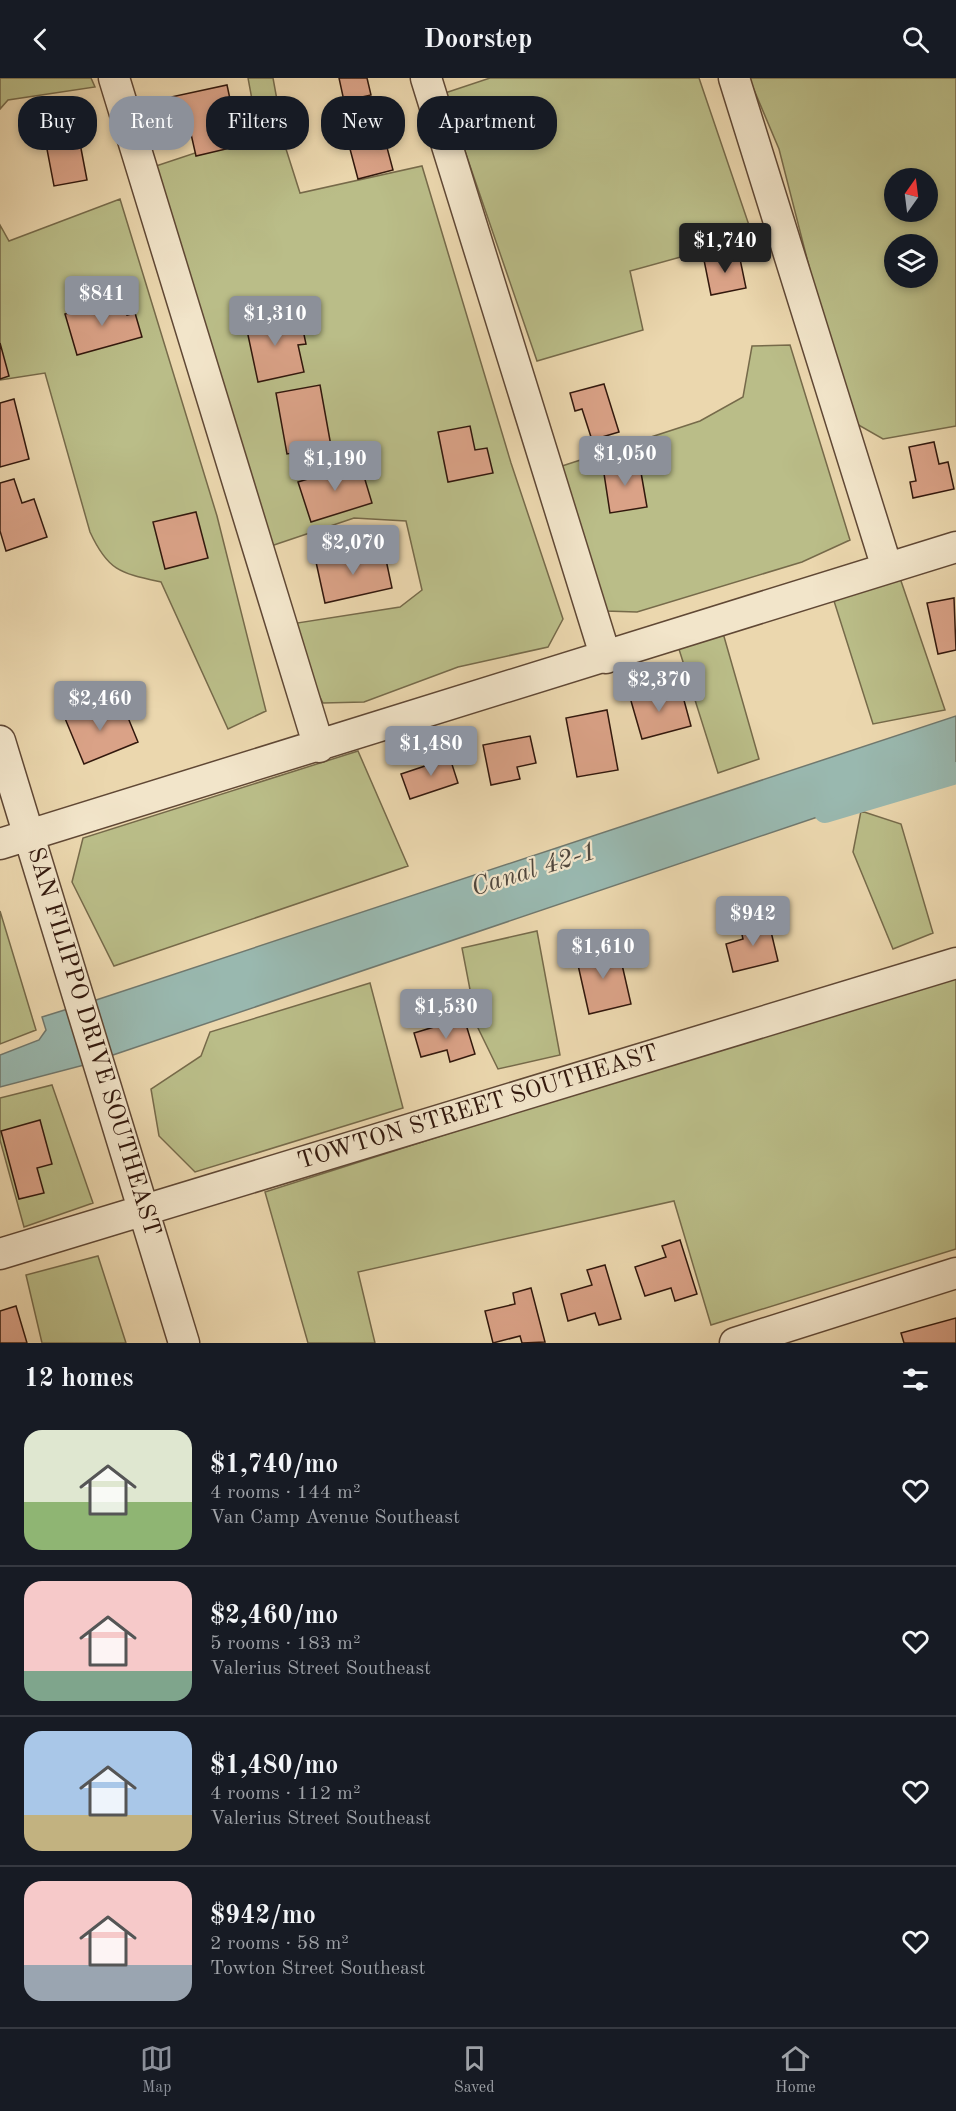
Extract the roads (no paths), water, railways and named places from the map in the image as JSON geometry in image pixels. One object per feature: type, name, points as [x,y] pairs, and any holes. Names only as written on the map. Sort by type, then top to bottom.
[{"type":"street","points":[[114,78],[319,747]]},
{"type":"street","points":[[426,78],[606,658]]},
{"type":"street","points":[[734,78],[887,568]]},
{"type":"street","points":[[0,844],[606,658],[956,547]]},
{"type":"street","name":"SAN FILIPPO DRIVE SOUTHEAST","points":[[0,741],[145,1209],[184,1343]]},
{"type":"street","name":"TOWTON STREET SOUTHEAST","points":[[0,1254],[956,963]]},
{"type":"street","points":[[735,1343],[956,1274]]},
{"type":"water","points":[[956,716],[956,771],[865,801],[858,801],[853,805],[110,1056],[93,1001]]},
{"type":"water","points":[[71,1008],[88,1064],[0,1087],[0,1055],[39,1040],[46,1030],[42,1017]]},
{"type":"waterway","name":"Canal 42-1","points":[[825,812],[956,773]]}]
